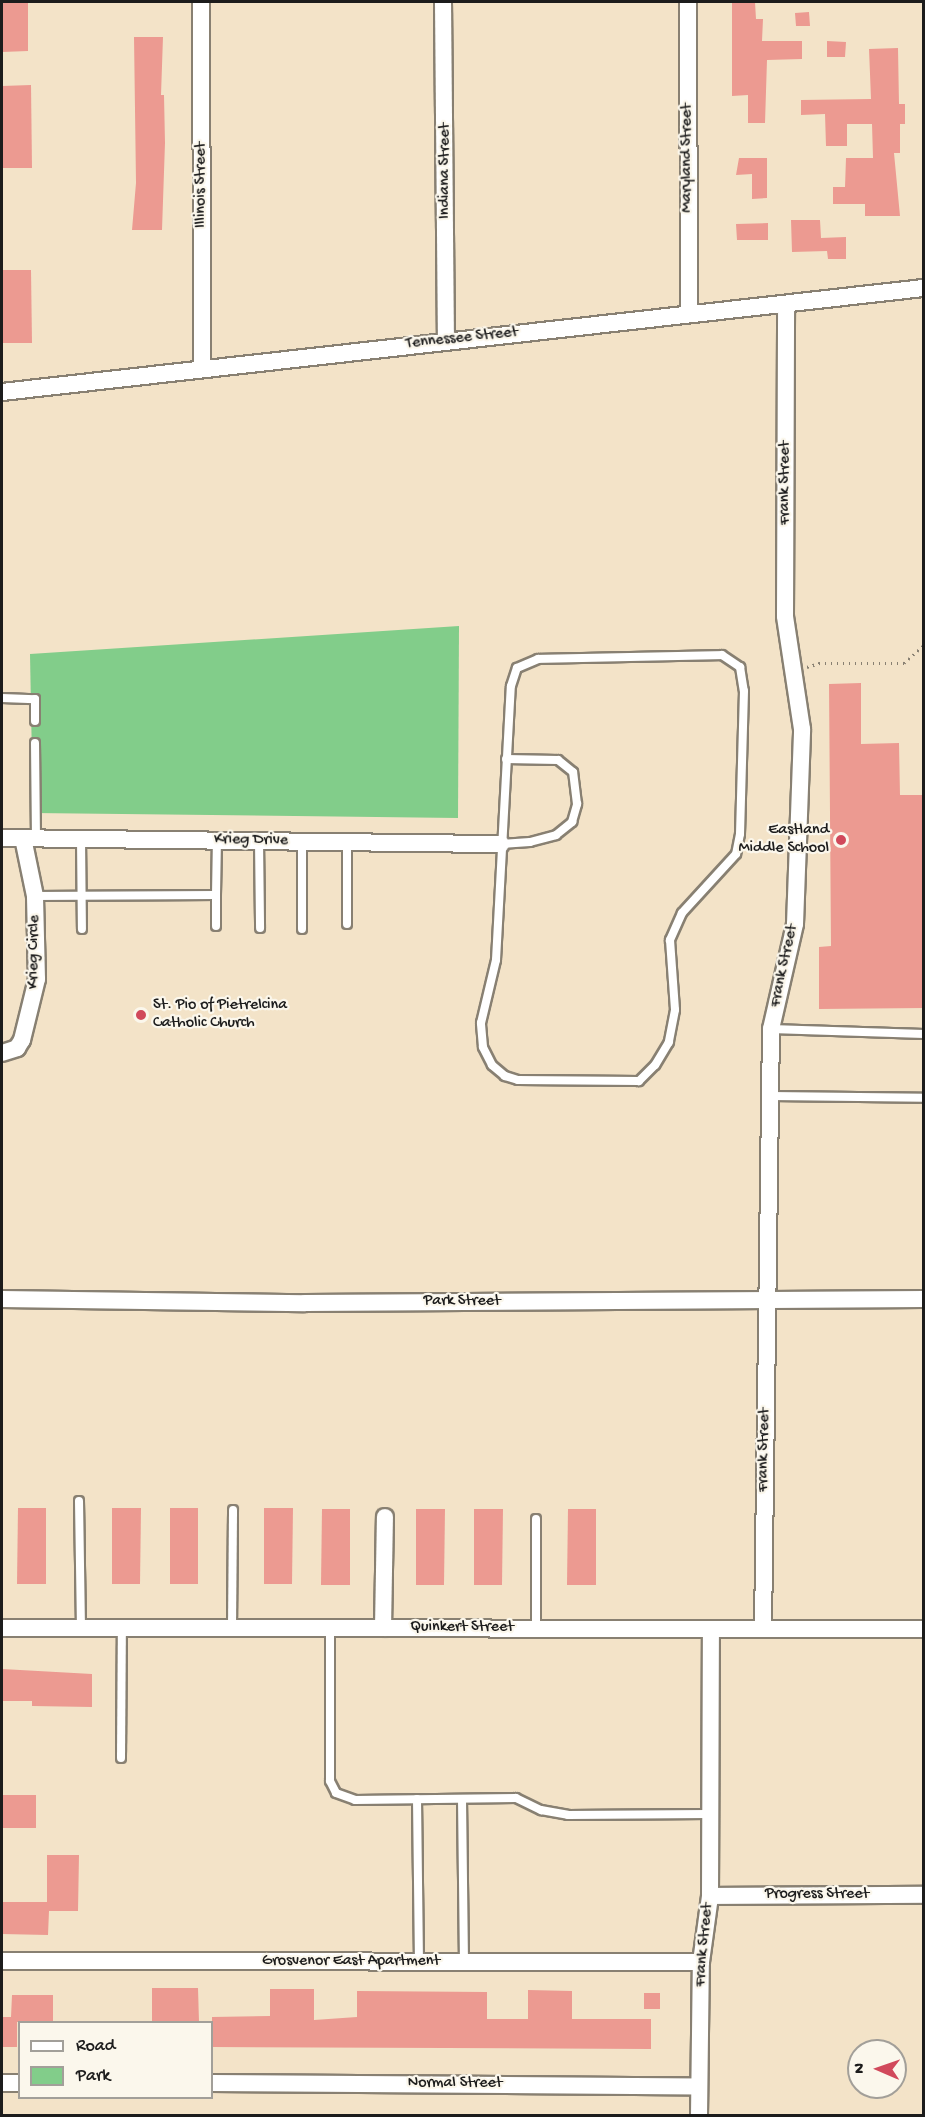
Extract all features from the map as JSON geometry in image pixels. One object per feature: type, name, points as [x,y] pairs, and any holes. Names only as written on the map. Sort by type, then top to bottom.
[{"type":"street","name":"Illinois Street","points":[[201,2],[202,369]]},
{"type":"street","name":"Indiana Street","points":[[443,2],[446,340]]},
{"type":"street","name":"Maryland Street","points":[[688,2],[688,314]]},
{"type":"street","name":"Tennessee Street","points":[[2,392],[446,340],[924,288]]},
{"type":"street","name":"Frank Street","points":[[763,1629],[771,1029],[795,924],[802,729],[785,616],[786,304]]},
{"type":"street","name":"Krieg Drive","points":[[2,838],[501,844]]},
{"type":"street","name":"Krieg Circle","points":[[2,1053],[17,1048],[28,1026],[37,979],[35,896],[29,838]]},
{"type":"street","name":"Park Street","points":[[2,1299],[924,1299]]},
{"type":"street","points":[[383,1628],[385,1517]]},
{"type":"street","name":"Quinkert Street","points":[[2,1628],[924,1629]]},
{"type":"street","name":"Frank Street","points":[[699,2115],[701,1962],[710,1896],[708,1814],[711,1630]]},
{"type":"street","name":"Progress Street","points":[[710,1896],[924,1895]]},
{"type":"street","name":"Grosvenor East Apartment","points":[[2,1961],[701,1962]]},
{"type":"street","points":[[2,2083],[18,2083]]},
{"type":"street","name":"Normal Street","points":[[213,2083],[699,2086]]},
{"type":"lane","points":[[722,655],[740,667],[744,691],[740,834],[736,854],[682,913],[670,940],[675,1010],[669,1042],[656,1065],[639,1081],[518,1080],[505,1076],[492,1065],[483,1047],[481,1023],[496,960],[506,759],[511,686],[517,668],[538,659],[722,655]]},
{"type":"lane","points":[[2,698],[35,699],[35,721]]},
{"type":"lane","points":[[29,838],[35,743]]},
{"type":"lane","points":[[501,844],[556,835],[572,822],[577,804],[573,772],[558,760],[506,759]]},
{"type":"lane","points":[[81,839],[82,929]]},
{"type":"lane","points":[[216,926],[217,840]]},
{"type":"lane","points":[[259,841],[260,928]]},
{"type":"lane","points":[[302,929],[303,842]]},
{"type":"lane","points":[[347,842],[347,924]]},
{"type":"lane","points":[[35,896],[216,895]]},
{"type":"lane","points":[[771,1029],[924,1034]]},
{"type":"lane","points":[[771,1096],[924,1098]]},
{"type":"lane","points":[[80,1501],[81,1627]]},
{"type":"lane","points":[[232,1628],[233,1510]]},
{"type":"lane","points":[[536,1519],[536,1629]]},
{"type":"lane","points":[[121,1758],[122,1628]]},
{"type":"lane","points":[[330,1628],[330,1781],[336,1793],[355,1800],[516,1798],[541,1810],[568,1815],[708,1814]]},
{"type":"lane","points":[[417,1799],[419,1961]]},
{"type":"lane","points":[[462,1799],[464,1962]]},
{"type":"path","points":[[794,671],[819,663],[904,663],[924,645]]},
{"type":"green space","points":[[459,626],[458,818],[33,813],[30,654]]},
{"type":"building","points":[[732,2],[755,2],[756,19],[763,19],[762,41],[802,41],[802,59],[767,60],[765,123],[748,123],[748,95],[732,96]]},
{"type":"building","points":[[2,3],[28,3],[28,51],[2,52]]},
{"type":"building","points":[[809,12],[810,26],[796,26],[795,13]]},
{"type":"building","points":[[134,37],[163,37],[161,95],[164,95],[165,143],[162,230],[132,230],[136,183]]},
{"type":"building","points":[[827,41],[846,42],[845,57],[827,57]]},
{"type":"building","points":[[898,48],[899,104],[905,104],[905,124],[900,124],[900,153],[894,153],[900,216],[865,216],[865,204],[833,204],[833,187],[845,187],[846,158],[873,158],[872,124],[847,124],[847,146],[826,146],[825,114],[801,115],[801,100],[871,99],[869,49]]},
{"type":"building","points":[[31,85],[32,168],[3,168],[2,86]]},
{"type":"building","points":[[739,158],[767,158],[767,198],[752,199],[752,174],[736,175]]},
{"type":"building","points":[[791,220],[820,220],[821,238],[846,237],[846,259],[828,259],[827,251],[792,252]]},
{"type":"building","points":[[768,223],[768,240],[737,240],[736,224]]},
{"type":"building","points":[[2,270],[31,270],[32,343],[3,343]]},
{"type":"building","points":[[861,683],[861,744],[899,743],[900,795],[924,795],[924,1008],[819,1009],[819,947],[831,946],[829,684]]},
{"type":"building","points":[[18,1508],[46,1508],[46,1584],[17,1584]]},
{"type":"building","points":[[112,1508],[141,1508],[140,1584],[112,1584]]},
{"type":"building","points":[[170,1508],[198,1508],[198,1584],[170,1584]]},
{"type":"building","points":[[264,1508],[293,1508],[292,1584],[264,1584]]},
{"type":"building","points":[[322,1509],[350,1509],[350,1585],[321,1585]]},
{"type":"building","points":[[416,1509],[445,1509],[444,1585],[416,1585]]},
{"type":"building","points":[[474,1509],[503,1509],[502,1585],[474,1585]]},
{"type":"building","points":[[568,1509],[596,1509],[596,1585],[567,1585]]},
{"type":"building","points":[[2,1669],[92,1674],[92,1707],[32,1706],[32,1701],[2,1701]]},
{"type":"building","points":[[2,1795],[36,1795],[36,1828],[2,1828]]},
{"type":"building","points":[[47,1855],[79,1855],[78,1911],[49,1911],[48,1935],[2,1934],[2,1902],[47,1902]]},
{"type":"building","points":[[152,1988],[198,1988],[199,2021],[152,2021]]},
{"type":"building","points":[[270,1989],[314,1989],[314,2020],[357,2017],[357,1991],[487,1992],[487,2019],[528,2019],[528,1990],[572,1991],[572,2019],[651,2019],[651,2049],[213,2047],[212,2017],[270,2016]]},
{"type":"building","points":[[644,1993],[660,1993],[660,2009],[644,2009]]},
{"type":"building","points":[[12,1995],[53,1995],[53,2021],[18,2021],[17,2047],[2,2047],[2,2017],[11,2017]]},
{"type":"place","name":"Eastland Middle School","points":[[841,840]]},
{"type":"place","name":"St. Pio of Pietrelcina Catholic Church","points":[[141,1015]]}]
